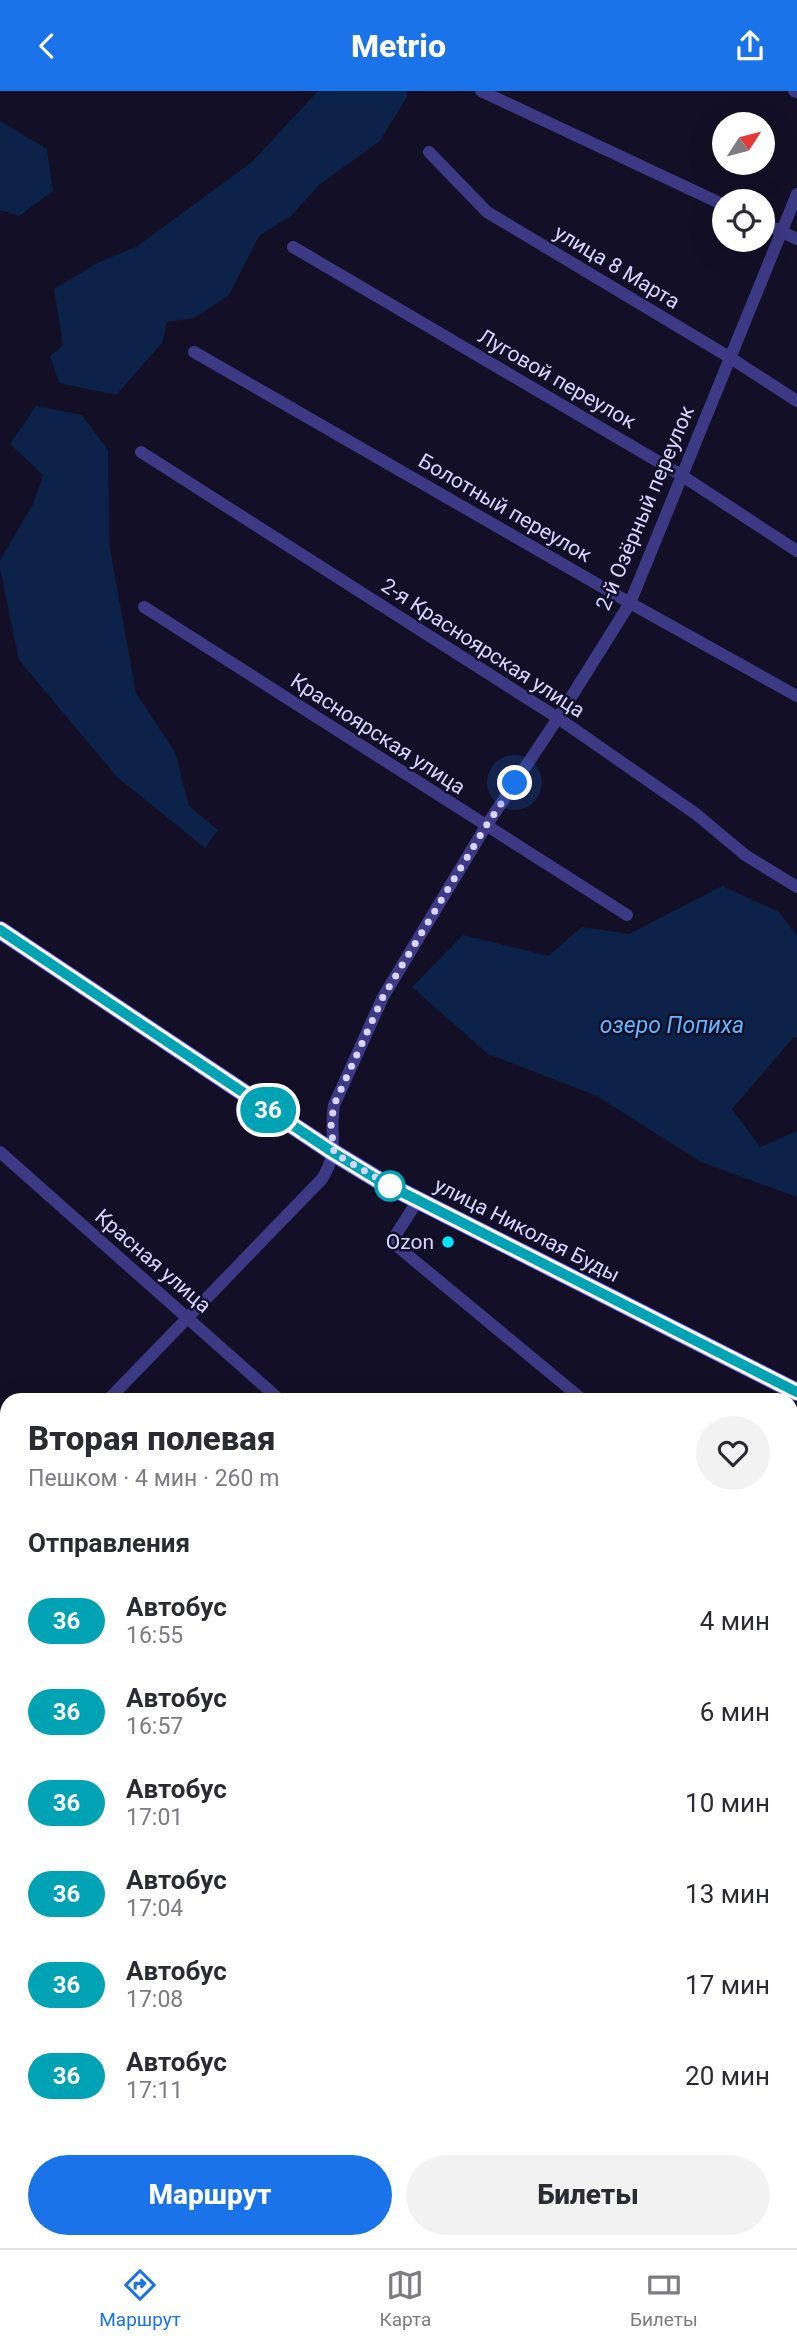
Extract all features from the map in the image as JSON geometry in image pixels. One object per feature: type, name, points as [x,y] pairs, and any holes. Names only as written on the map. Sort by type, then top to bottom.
[{"type":"street","points":[[481,91],[712,199]]},
{"type":"street","name":"улица 8 Марта","points":[[429,152],[488,212],[797,401]]},
{"type":"street","name":"2-й Озёрный переулок","points":[[334,1153],[331,1124],[334,1105],[383,997],[486,826],[631,603],[681,474],[797,194]]},
{"type":"street","points":[[775,229],[797,239]]},
{"type":"street","name":"Луговой переулок","points":[[293,247],[681,474],[797,551]]},
{"type":"street","name":"Болотный переулок","points":[[194,352],[797,697]]},
{"type":"street","name":"2-я Красноярская улица","points":[[141,452],[558,718],[696,814],[745,855],[797,887]]},
{"type":"street","name":"Красноярская улица","points":[[144,607],[627,915]]},
{"type":"street","name":"улица Николая Буды","points":[[0,930],[334,1153],[418,1201],[788,1393]]},
{"type":"street","name":"Красная улица","points":[[0,1152],[272,1393]]},
{"type":"street","points":[[115,1393],[322,1179],[334,1153]]},
{"type":"street","points":[[418,1201],[395,1236],[398,1247],[575,1393]]},
{"type":"water","points":[[318,91],[406,91],[408,95],[380,141],[319,185],[292,215],[259,236],[229,295],[194,318],[167,322],[162,343],[116,395],[59,383],[50,356],[63,345],[54,289],[99,262],[136,247],[252,162]]},
{"type":"water","points":[[0,121],[47,149],[53,191],[19,216],[0,210]]},
{"type":"water","points":[[36,406],[82,415],[108,450],[109,543],[136,693],[175,752],[189,806],[218,830],[205,848],[117,777],[19,660],[0,560],[33,504],[43,475],[10,444]]},
{"type":"water","name":"озеро Попиха","points":[[722,886],[779,912],[797,936],[797,1037],[793,1038],[732,1109],[760,1147],[797,1131],[797,1197],[701,1162],[597,1096],[488,1054],[412,987],[463,935],[548,956],[582,927],[629,934]]},
{"type":"bus line","name":"36","points":[[0,930],[380,1181],[797,1392]]},
{"type":"place","name":"Ozon","points":[[448,1242]]},
{"type":"route","points":[[390,1186],[399,1191],[334,1153],[331,1124],[334,1105],[383,997],[486,826],[515,783]]}]
